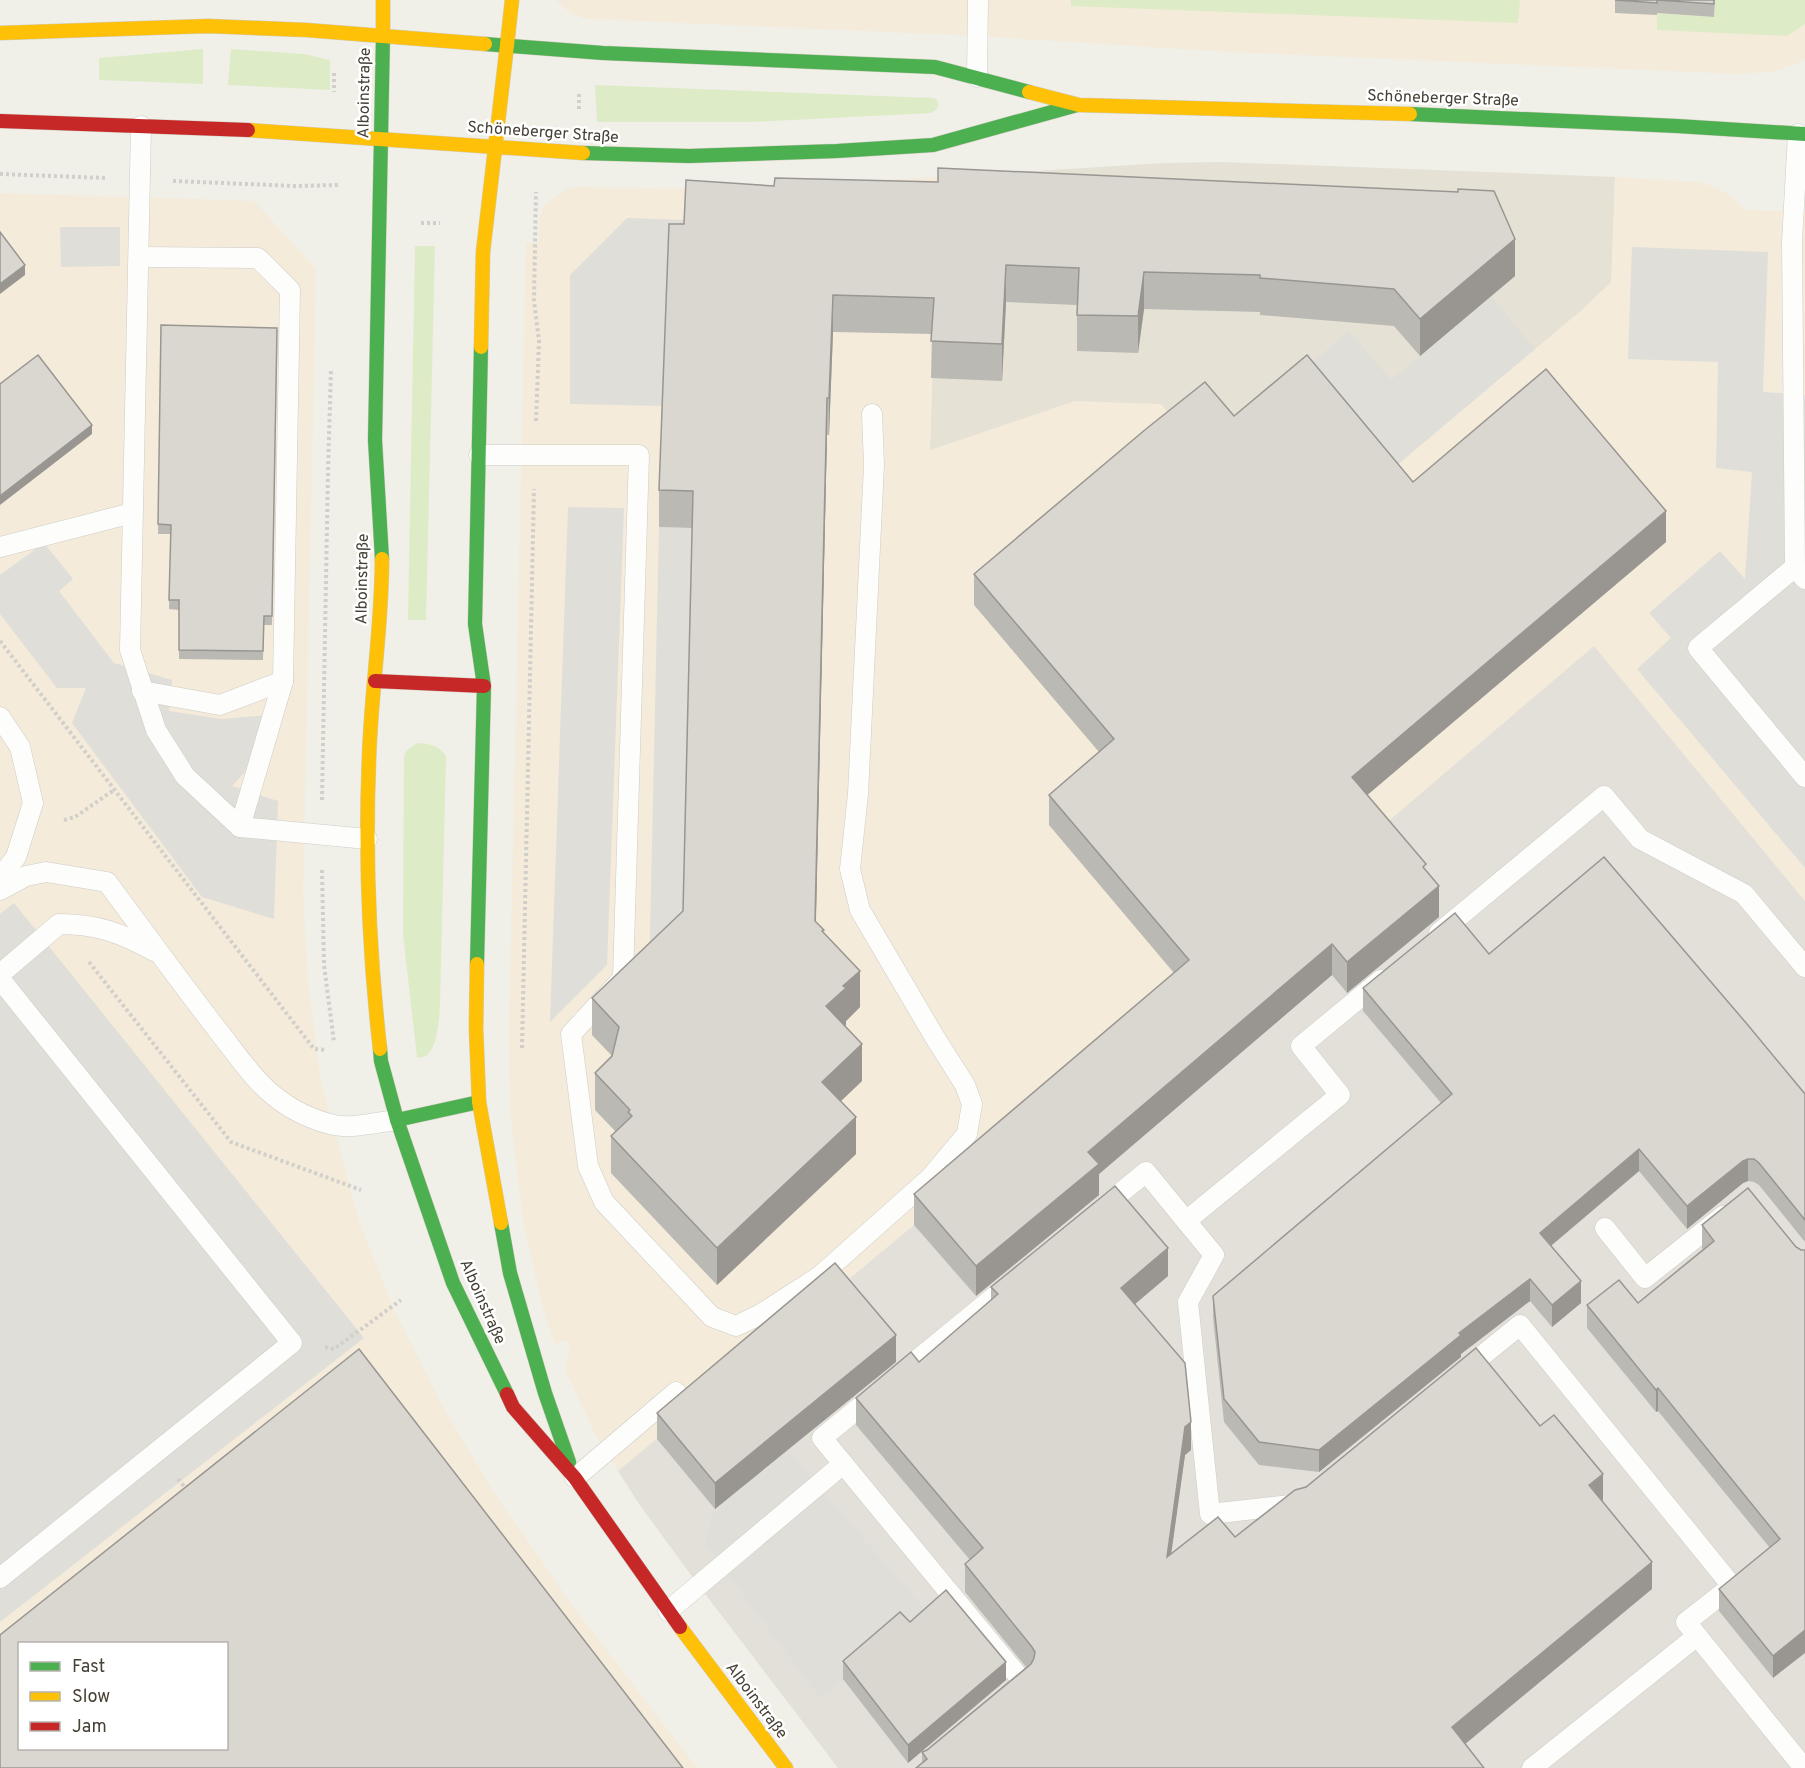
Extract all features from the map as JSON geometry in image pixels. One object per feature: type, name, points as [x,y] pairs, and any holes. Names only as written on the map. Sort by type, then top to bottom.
[{"type":"main road","name":"Alboinstraße","points":[[383,0],[375,440],[382,541],[382,591],[369,756],[367,838],[368,914],[381,1061],[397,1120],[453,1283],[513,1407],[575,1478],[668,1611],[786,1768]]},
{"type":"main road","name":"Alboinstraße","points":[[512,0],[483,252],[475,624],[484,686],[476,1028],[479,1102],[510,1273],[542,1383],[575,1478]]},
{"type":"main road","name":"Schöneberger Straße","points":[[0,33],[207,26],[306,30],[603,53],[935,67],[1078,105],[1459,116],[1801,134]]},
{"type":"main road","name":"Schöneberger Straße","points":[[0,121],[282,131],[599,154],[689,156],[933,146],[1078,105]]},
{"type":"main road","points":[[375,681],[484,686]]},
{"type":"main road","points":[[397,1120],[479,1102]]},
{"type":"lane","points":[[977,77],[978,0]]},
{"type":"lane","points":[[141,126],[130,650],[142,691],[156,730],[185,776],[240,827],[322,836],[367,838]]},
{"type":"lane","points":[[1801,134],[1792,242],[1800,573],[1698,648],[1805,777]]},
{"type":"lane","points":[[139,257],[258,258],[290,290],[284,681],[240,827]]},
{"type":"lane","points":[[478,455],[639,455],[623,978],[571,1034],[588,1166],[604,1202],[712,1317],[736,1326],[761,1314],[820,1276],[930,1178],[967,1134],[972,1104],[965,1084],[860,910],[850,869],[858,794],[874,465],[872,414]]},
{"type":"lane","points":[[0,547],[132,513]]},
{"type":"lane","points":[[142,691],[220,705],[284,681]]},
{"type":"lane","points":[[0,717],[20,747],[33,803],[16,857],[0,878]]},
{"type":"lane","points":[[1420,948],[1604,796],[1640,839],[1744,894],[1805,967]]},
{"type":"lane","points":[[0,890],[26,876],[46,872],[107,882],[247,1068],[271,1093],[289,1107],[314,1119],[343,1126],[397,1120]]},
{"type":"lane","points":[[0,974],[59,924],[81,924],[123,934],[159,953]]},
{"type":"lane","points":[[1186,1221],[1340,1095],[1301,1046],[1393,971]]},
{"type":"lane","points":[[0,979],[292,1343],[0,1578]]},
{"type":"lane","points":[[1090,1218],[1146,1173],[1214,1255],[1188,1302],[1210,1515],[1298,1505],[1317,1490]]},
{"type":"lane","points":[[1605,1228],[1645,1278],[1741,1201]]},
{"type":"lane","points":[[996,1705],[1023,1682],[822,1438],[1026,1271]]},
{"type":"lane","points":[[1446,1385],[1520,1325],[1732,1586],[1686,1623],[1804,1768]]},
{"type":"lane","points":[[575,1478],[676,1392]]},
{"type":"lane","points":[[668,1611],[843,1464]]},
{"type":"lane","points":[[1532,1768],[1697,1636]]},
{"type":"path","points":[[578,84],[580,121]]},
{"type":"path","points":[[411,223],[440,223]]},
{"type":"path","points":[[522,1052],[539,340],[534,301],[535,243]]},
{"type":"path","points":[[332,361],[327,483],[321,904],[324,965],[334,1044]]},
{"type":"path","points":[[0,641],[314,1049],[327,1050]]},
{"type":"path","points":[[60,822],[75,818],[114,790]]},
{"type":"path","points":[[59,924],[231,1142],[362,1190]]},
{"type":"path","points":[[292,1343],[334,1349],[401,1300]]},
{"type":"shaded area","points":[[556,0],[1805,0],[1805,60],[1775,71],[1741,74],[1229,52],[978,36],[592,19],[582,18],[569,12]]},
{"type":"shaded area","points":[[1222,162],[1615,177],[1612,282],[1582,310],[1288,556],[930,450],[939,177],[1165,163]]},
{"type":"shaded area","points":[[939,177],[930,450],[1075,401],[1161,404],[1288,556],[1582,310],[1611,282],[1615,177],[1699,182],[1719,189],[1746,210],[1805,212],[1805,901],[1594,647],[914,1225],[618,1471],[595,1433],[565,1370],[570,1346],[567,1340],[555,1344],[543,1309],[523,1222],[510,1111],[509,1029],[526,243],[539,242],[539,218],[545,205],[565,190],[576,187],[702,189]]},
{"type":"shaded area","points":[[0,193],[254,201],[316,269],[303,891],[308,984],[321,1082],[360,1224],[396,1314],[444,1409],[493,1491],[572,1605],[697,1768],[0,1768]]},
{"type":"shaded area","points":[[627,218],[686,220],[663,406],[570,404],[570,275]]},
{"type":"shaded area","points":[[60,227],[120,227],[120,266],[61,267]]},
{"type":"shaded area","points":[[1632,247],[1768,252],[1763,392],[1805,395],[1805,868],[1637,669],[1671,638],[1649,613],[1720,551],[1745,579],[1752,472],[1716,468],[1718,362],[1628,359]]},
{"type":"shaded area","points":[[1491,296],[1535,349],[1383,477],[1297,375],[1349,331],[1391,380]]},
{"type":"shaded area","points":[[568,507],[624,508],[607,965],[550,1022]]},
{"type":"shaded area","points":[[659,527],[693,528],[684,914],[649,981]]},
{"type":"shaded area","points":[[44,543],[73,579],[59,591],[114,663],[172,680],[169,711],[222,719],[269,715],[245,772],[232,786],[278,801],[274,919],[202,897],[72,723],[86,688],[57,688],[0,614],[0,575]]},
{"type":"shaded area","points":[[1594,646],[1805,901],[1805,1757],[1791,1768],[838,1768],[699,1586],[639,1504],[618,1471],[914,1225]]},
{"type":"shaded area","points":[[14,903],[364,1338],[0,1622],[0,914]]},
{"type":"shaded area","points":[[787,1450],[933,1619],[819,1697],[705,1543],[715,1509]]},
{"type":"green space","points":[[1071,0],[1520,0],[1518,23],[1071,6]]},
{"type":"green space","points":[[1715,0],[1805,0],[1805,24],[1787,36],[1657,30],[1657,13],[1714,17]]},
{"type":"green space","points":[[203,49],[203,84],[99,80],[99,58]]},
{"type":"green space","points":[[231,49],[304,54],[330,60],[330,90],[228,85]]},
{"type":"green space","points":[[595,85],[933,98],[939,104],[931,113],[751,122],[597,122]]},
{"type":"green space","points":[[415,246],[435,246],[426,620],[408,620]]},
{"type":"green space","points":[[417,743],[434,746],[446,756],[440,1012],[433,1047],[424,1057],[417,1057],[403,935],[404,756],[407,750]]},
{"type":"building","points":[[1615,0],[1657,0],[1657,3]]},
{"type":"building","points":[[1657,0],[1714,0],[1714,4]]},
{"type":"building","points":[[938,168],[1458,192],[1458,189],[1494,191],[1515,239],[1420,319],[1394,289],[1260,278],[1260,275],[1144,272],[1138,316],[1077,315],[1079,268],[1006,265],[1002,344],[931,341],[934,298],[833,295],[829,398],[827,398],[815,921],[860,971],[843,986],[846,988],[826,1006],[862,1044],[822,1082],[856,1117],[717,1248],[611,1136],[632,1116],[628,1112],[630,1110],[595,1073],[612,1056],[619,1027],[592,998],[683,911],[693,491],[659,490],[669,224],[684,224],[686,180],[774,186],[775,178],[938,182]]},
{"type":"building","points":[[0,232],[25,265],[0,284]]},
{"type":"building","points":[[161,325],[277,328],[272,616],[264,616],[263,651],[179,650],[179,600],[169,600],[171,525],[158,524]]},
{"type":"building","points":[[38,355],[92,425],[0,496],[0,384]]},
{"type":"building","points":[[1307,355],[1413,482],[1546,369],[1666,511],[1352,777],[1426,864],[1423,867],[1439,886],[1347,962],[1332,944],[1088,1152],[1099,1164],[976,1266],[914,1194],[1189,960],[1049,795],[1114,739],[974,574],[1205,382],[1234,416]]},
{"type":"building","points":[[1604,857],[1805,1094],[1805,1220],[1754,1159],[1743,1161],[1687,1206],[1639,1149],[1540,1233],[1581,1281],[1552,1305],[1530,1279],[1459,1333],[1461,1335],[1319,1450],[1259,1442],[1224,1399],[1213,1296],[1452,1094],[1363,988],[1455,913],[1489,954]]},
{"type":"building","points":[[1115,1186],[1168,1248],[1121,1288],[1185,1363],[1191,1422],[1185,1427],[1167,1557],[1218,1517],[1235,1537],[1295,1490],[1306,1487],[1476,1348],[1540,1426],[1554,1415],[1603,1474],[1589,1485],[1652,1562],[1452,1727],[1484,1768],[916,1768],[927,1759],[922,1752],[1031,1664],[1035,1652],[965,1564],[983,1548],[856,1398],[911,1352],[919,1362],[998,1294],[991,1287]]},
{"type":"building","points":[[1748,1188],[1796,1247],[1805,1250],[1805,1630],[1773,1656],[1719,1589],[1780,1539],[1658,1388],[1656,1390],[1587,1305],[1619,1280],[1638,1303],[1714,1241],[1702,1225]]},
{"type":"building","points":[[835,1263],[896,1335],[715,1483],[657,1413]]},
{"type":"building","points":[[359,1349],[683,1768],[0,1768],[0,1635]]},
{"type":"building","points":[[946,1590],[1006,1662],[908,1745],[843,1661],[900,1612],[910,1622]]},
{"type":"traffic: fast","points":[[382,559],[375,440],[383,36]]},
{"type":"traffic: fast","points":[[485,44],[603,53],[935,67],[1029,92]]},
{"type":"traffic: fast","points":[[583,153],[689,156],[933,145],[1077,105]]},
{"type":"traffic: fast","points":[[1410,114],[1805,134]]},
{"type":"traffic: fast","points":[[477,964],[484,686],[475,624],[481,347]]},
{"type":"traffic: fast","points":[[380,1049],[381,1061],[397,1120],[453,1283],[507,1394]]},
{"type":"traffic: fast","points":[[397,1120],[479,1102]]},
{"type":"traffic: fast","points":[[501,1223],[510,1273],[545,1393],[569,1462]]},
{"type":"traffic: slow","points":[[383,0],[383,36]]},
{"type":"traffic: slow","points":[[507,45],[512,0]]},
{"type":"traffic: slow","points":[[0,33],[208,26],[306,30],[485,44]]},
{"type":"traffic: slow","points":[[481,347],[483,252],[507,45]]},
{"type":"traffic: slow","points":[[1029,92],[1079,105],[1410,114]]},
{"type":"traffic: slow","points":[[248,130],[583,153]]},
{"type":"traffic: slow","points":[[380,1049],[373,976],[367,832],[370,734],[382,559]]},
{"type":"traffic: slow","points":[[477,964],[476,1028],[479,1102],[501,1223]]},
{"type":"traffic: slow","points":[[680,1627],[786,1768]]},
{"type":"traffic: jam","points":[[0,121],[248,130]]},
{"type":"traffic: jam","points":[[375,681],[484,686]]},
{"type":"traffic: jam","points":[[507,1394],[513,1407],[575,1478],[680,1627]]}]
